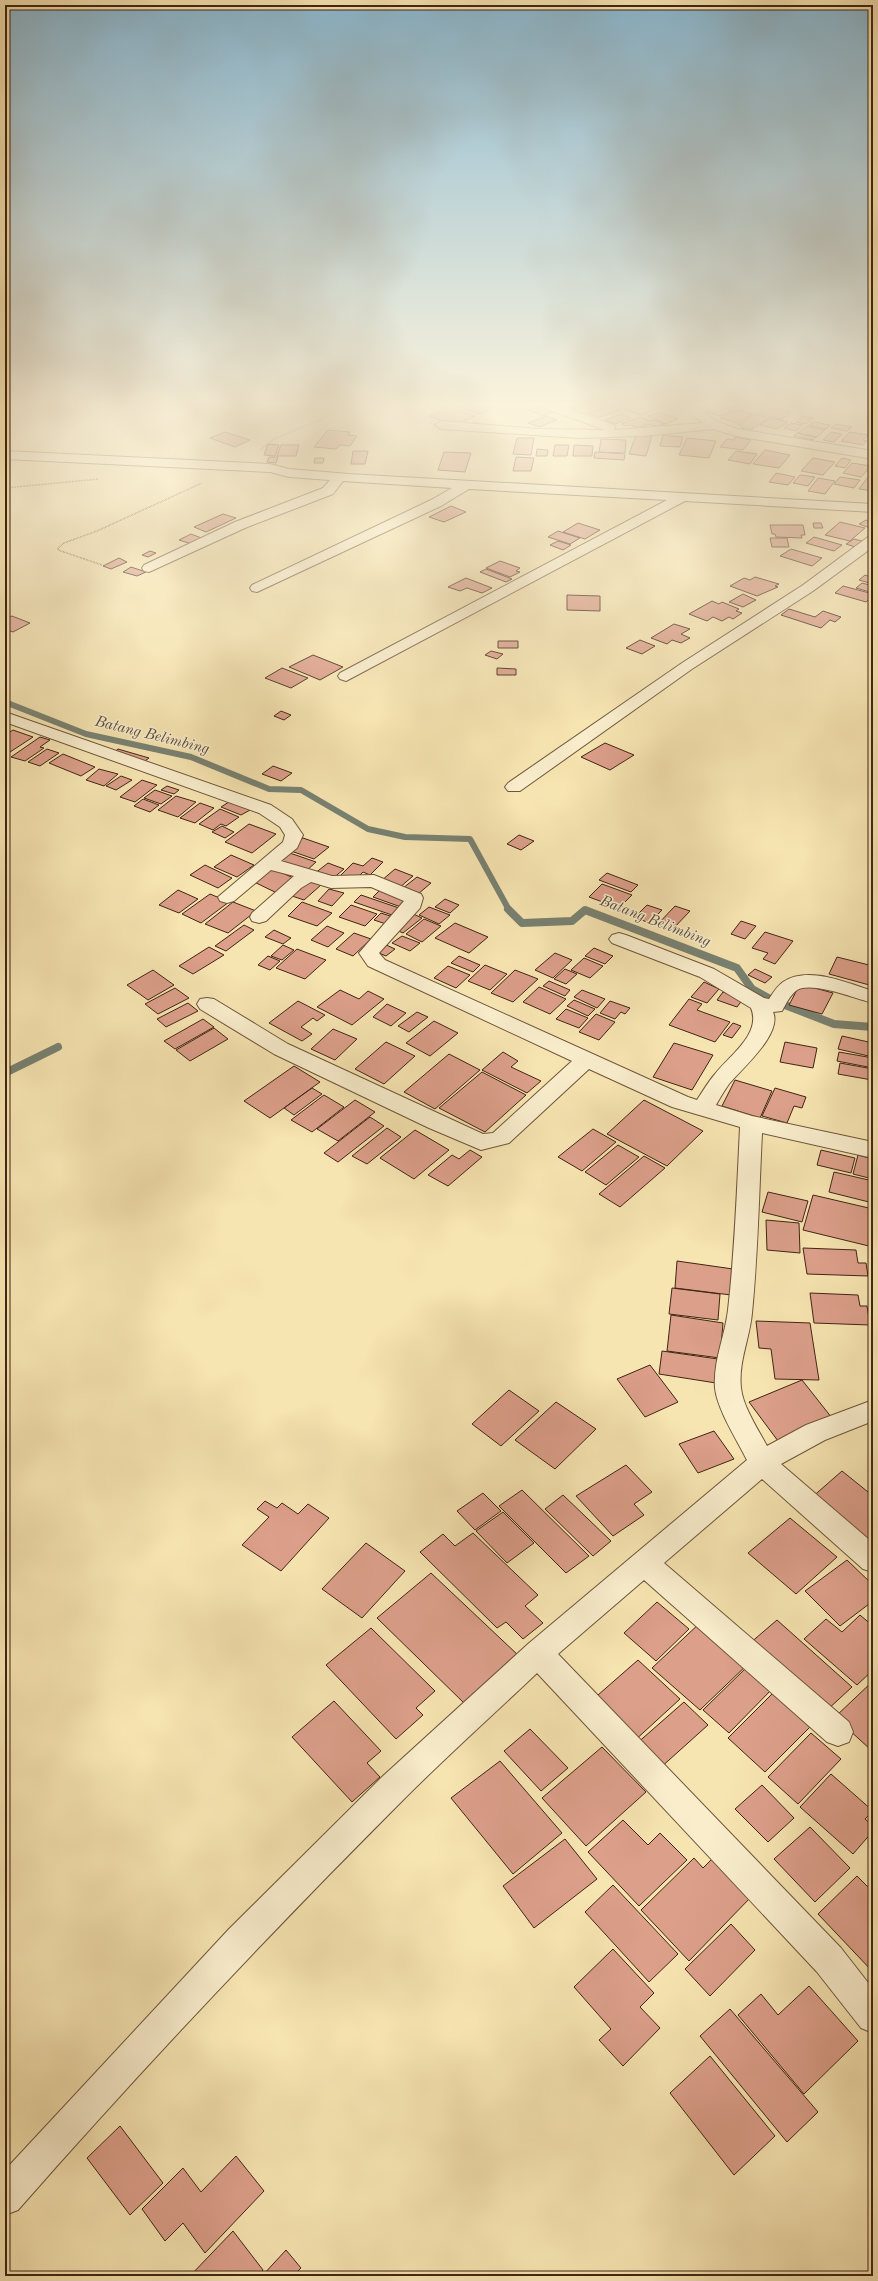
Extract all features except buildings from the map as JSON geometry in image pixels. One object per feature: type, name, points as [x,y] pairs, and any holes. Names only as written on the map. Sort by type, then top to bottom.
[{"type":"street","points":[[149,568],[240,525],[278,510]]},
{"type":"street","points":[[257,588],[420,510]]},
{"type":"street","points":[[346,676],[658,510]]},
{"type":"street","points":[[514,787],[687,666],[808,588],[873,540]]},
{"type":"street","points":[[5,717],[265,809],[286,823],[294,835],[291,844],[227,897]]},
{"type":"street","points":[[269,863],[307,876],[331,882],[370,880],[382,883],[412,896],[415,901],[413,904],[369,953],[374,962],[586,1060],[702,1109],[751,1123],[873,1150]]},
{"type":"street","points":[[259,917],[294,884],[307,876]]},
{"type":"street","points":[[619,939],[707,973],[767,1005]]},
{"type":"street","points":[[702,1109],[722,1079],[754,1042],[761,1031],[767,1005],[790,986],[803,981],[823,983],[873,997]]},
{"type":"street","points":[[207,1004],[281,1049],[437,1123],[481,1142],[501,1138],[586,1060]]},
{"type":"street","points":[[751,1123],[745,1264],[739,1322],[727,1378],[737,1414],[762,1463],[873,1560]]},
{"type":"street","points":[[5,2197],[71,2123],[241,1941],[394,1787],[538,1653],[643,1562],[782,1448],[819,1429],[873,1410]]},
{"type":"street","points":[[643,1562],[838,1732]]},
{"type":"street","points":[[538,1653],[829,1960],[873,2016]]},
{"type":"path","points":[[102,565],[58,550],[58,548],[64,543],[97,531],[142,510]]},
{"type":"waterway","name":"Batang Belimbing","points":[[5,702],[86,734],[191,757],[269,789],[301,790],[368,829],[405,837],[470,839],[509,910]]},
{"type":"waterway","name":"Batang Belimbing","points":[[509,910],[522,923],[572,921],[585,910],[737,968],[752,989],[772,1000],[834,1024],[873,1027]]},
{"type":"waterway","points":[[5,1073],[58,1047]]}]
